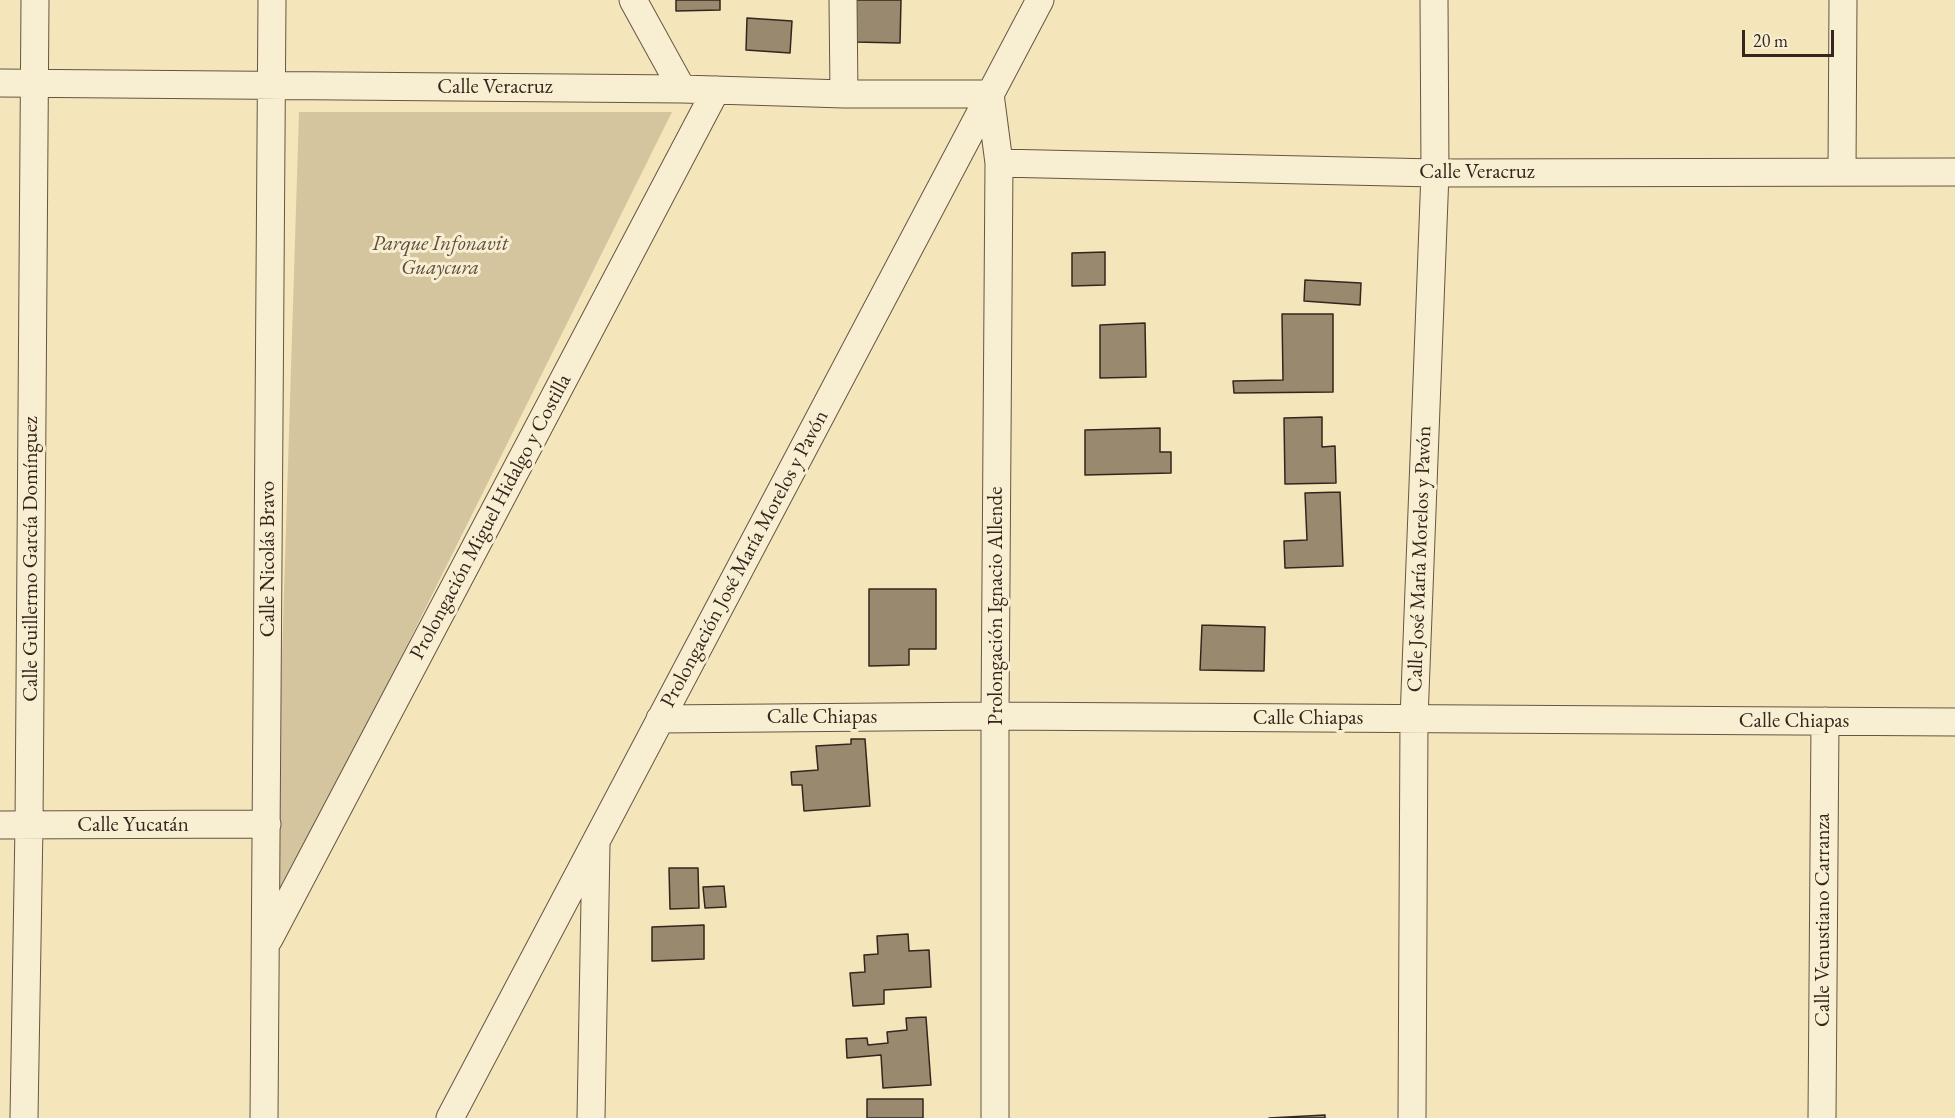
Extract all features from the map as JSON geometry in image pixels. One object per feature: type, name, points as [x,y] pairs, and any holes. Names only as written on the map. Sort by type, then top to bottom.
[{"type":"street","name":"Calle Guillermo García Domínguez","points":[[24,1118],[29,825],[35,0]]},
{"type":"street","name":"Calle Nicolás Bravo","points":[[264,1118],[272,0]]},
{"type":"street","points":[[633,0],[682,89]]},
{"type":"street","points":[[843,0],[844,94]]},
{"type":"street","name":"Prolongación José María Morelos y Pavón","points":[[450,1118],[1040,0]]},
{"type":"street","name":"Calle José María Morelos y Pavón","points":[[1412,1118],[1414,719],[1435,172],[1434,0]]},
{"type":"street","points":[[1842,171],[1843,0]]},
{"type":"street","name":"Calle Veracruz","points":[[0,82],[990,94]]},
{"type":"street","name":"Prolongación Miguel Hidalgo y Costilla","points":[[267,944],[716,90]]},
{"type":"street","name":"Prolongación Ignacio Allende","points":[[990,94],[999,163],[995,1118]]},
{"type":"street","name":"Calle Veracruz","points":[[999,163],[1435,172],[1955,172]]},
{"type":"street","name":"Calle Chiapas","points":[[660,719],[995,716],[1955,722]]},
{"type":"street","name":"Calle Venustiano Carranza","points":[[1822,1118],[1825,721]]},
{"type":"street","name":"Calle Yucatán","points":[[0,825],[267,824]]},
{"type":"street","points":[[591,1118],[596,841]]},
{"type":"green space","name":"Parque Infonavit Guaycura","points":[[299,112],[672,112],[274,913]]},
{"type":"building","points":[[676,0],[720,0],[720,10],[676,11]]},
{"type":"building","points":[[855,0],[901,0],[900,43],[855,42]]},
{"type":"building","points":[[747,18],[792,21],[790,53],[746,50]]},
{"type":"building","points":[[1105,252],[1105,285],[1072,286],[1072,253]]},
{"type":"building","points":[[1305,280],[1361,283],[1360,305],[1304,301]]},
{"type":"building","points":[[1282,314],[1333,314],[1333,392],[1234,393],[1233,381],[1283,380]]},
{"type":"building","points":[[1145,323],[1146,377],[1100,378],[1100,325]]},
{"type":"building","points":[[1322,417],[1322,447],[1335,446],[1336,483],[1285,484],[1284,418]]},
{"type":"building","points":[[1160,428],[1160,452],[1171,452],[1171,473],[1085,475],[1085,430]]},
{"type":"building","points":[[1340,492],[1343,566],[1285,568],[1284,541],[1307,540],[1305,493]]},
{"type":"building","points":[[869,589],[936,589],[936,649],[909,649],[909,665],[869,666]]},
{"type":"building","points":[[1202,625],[1265,627],[1264,671],[1200,670]]},
{"type":"building","points":[[851,739],[865,739],[870,806],[804,811],[802,785],[792,785],[791,772],[818,770],[816,746],[851,744]]},
{"type":"building","points":[[669,868],[698,868],[699,908],[670,909]]},
{"type":"building","points":[[724,886],[726,907],[705,908],[703,887]]},
{"type":"building","points":[[704,925],[704,959],[652,961],[652,927]]},
{"type":"building","points":[[908,934],[909,951],[929,950],[931,987],[884,990],[884,1004],[853,1006],[850,973],[865,972],[864,955],[878,954],[877,936]]},
{"type":"building","points":[[926,1017],[931,1085],[883,1088],[881,1055],[847,1058],[846,1039],[867,1038],[868,1045],[888,1043],[887,1032],[907,1030],[906,1018]]},
{"type":"building","points":[[867,1099],[923,1099],[923,1118],[867,1118]]},
{"type":"building","points":[[1325,1115],[1325,1118],[1269,1118]]}]
